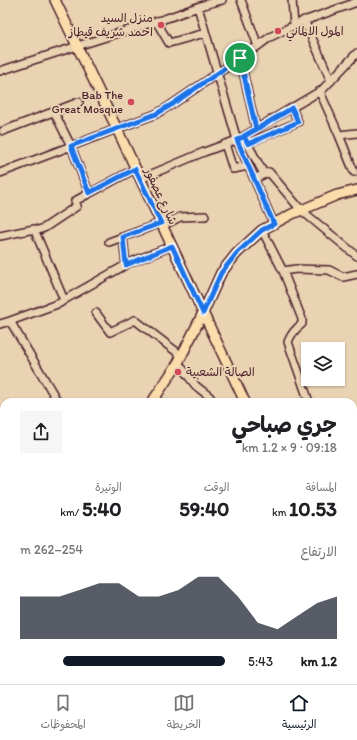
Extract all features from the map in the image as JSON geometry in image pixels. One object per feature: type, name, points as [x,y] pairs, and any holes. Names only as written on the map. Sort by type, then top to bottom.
[{"type":"main road","name":"شارع عصفور","points":[[55,0],[244,398]]},
{"type":"main road","points":[[155,398],[180,359],[221,273],[237,253],[262,230],[301,210],[337,195],[357,190]]},
{"type":"street","points":[[0,71],[211,2],[222,0]]},
{"type":"street","points":[[240,0],[258,46]]},
{"type":"street","points":[[292,0],[294,25]]},
{"type":"street","points":[[0,173],[156,114],[270,37],[304,20],[357,2]]},
{"type":"street","points":[[198,7],[217,74],[240,138],[248,166],[274,224]]},
{"type":"street","points":[[304,20],[331,81]]},
{"type":"street","points":[[156,21],[169,43],[205,33]]},
{"type":"street","points":[[140,179],[240,138],[320,92],[357,53]]},
{"type":"street","points":[[240,58],[256,129]]},
{"type":"street","points":[[320,92],[354,172]]},
{"type":"street","points":[[3,131],[78,102]]},
{"type":"street","points":[[248,144],[298,122],[292,108]]},
{"type":"street","points":[[54,112],[71,146],[89,193]]},
{"type":"street","points":[[339,135],[357,133]]},
{"type":"street","points":[[240,138],[248,144],[267,173],[301,210],[357,256]]},
{"type":"street","points":[[224,144],[233,169],[248,166]]},
{"type":"street","points":[[0,236],[34,229],[35,231],[44,228],[77,206],[75,201],[135,169]]},
{"type":"street","points":[[254,179],[267,173]]},
{"type":"street","points":[[109,242],[180,217],[205,216]]},
{"type":"street","points":[[262,230],[283,271],[302,319],[302,324],[290,336],[288,342],[308,398]]},
{"type":"street","points":[[35,231],[64,300]]},
{"type":"street","points":[[123,237],[126,265]]},
{"type":"street","points":[[0,324],[60,303],[126,265],[172,246]]},
{"type":"street","points":[[283,271],[296,269],[329,270],[343,277],[357,274]]},
{"type":"street","points":[[96,313],[110,332],[135,320],[180,359],[196,386],[211,398]]},
{"type":"street","points":[[10,321],[56,398]]},
{"type":"place","name":"منزل السيد احمد شريف قيطاز","points":[[161,25]]},
{"type":"place","name":"المول الالماني","points":[[278,31]]},
{"type":"place","name":"Bab The Great Mosque","points":[[131,102]]},
{"type":"place","name":"الصالة الشعبية","points":[[178,372]]},
{"type":"route","points":[[240,58],[156,114],[71,146],[89,193],[135,169],[161,223],[123,237],[126,265],[172,246],[203,313],[221,273],[237,253],[262,230],[274,224],[237,140],[244,136],[256,129],[292,108],[298,122],[248,144],[244,136],[256,129],[240,58]]}]
